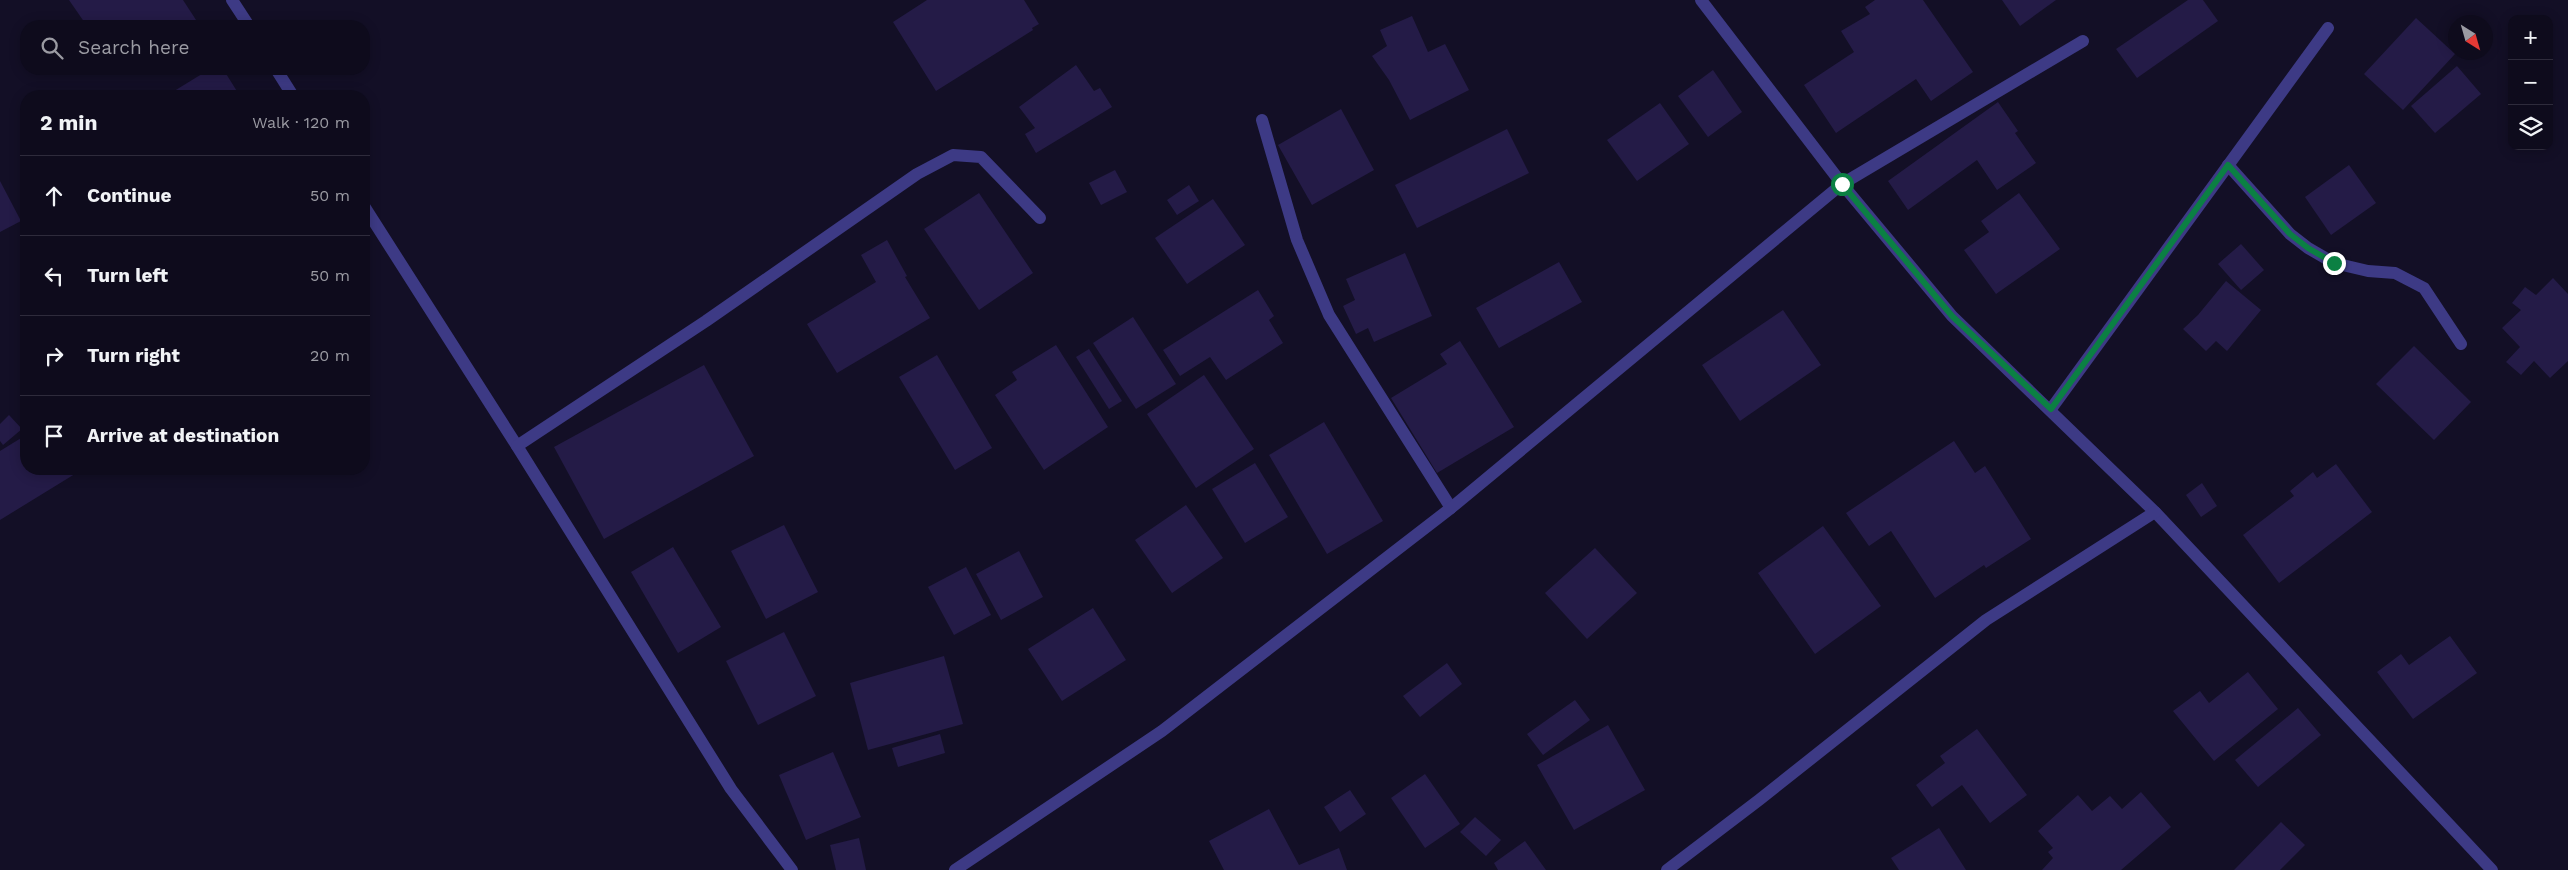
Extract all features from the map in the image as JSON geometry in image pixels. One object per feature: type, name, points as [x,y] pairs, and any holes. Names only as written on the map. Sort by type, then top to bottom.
[{"type":"street","points":[[232,0],[245,20]]},
{"type":"street","points":[[1701,0],[1842,184],[1952,316],[2051,409],[2155,512],[2492,870]]},
{"type":"street","points":[[2051,409],[2328,28]]},
{"type":"street","points":[[955,870],[1162,730],[1451,508],[1842,184],[2083,41]]},
{"type":"street","points":[[280,75],[289,90]]},
{"type":"street","points":[[1262,120],[1297,240],[1329,315],[1451,508]]},
{"type":"street","points":[[517,446],[706,321],[917,174],[953,155],[981,157],[1040,218]]},
{"type":"street","points":[[2228,165],[2290,234],[2308,248],[2334,263],[2368,271],[2395,273],[2424,288],[2461,344]]},
{"type":"street","points":[[370,215],[517,446],[731,789],[792,870]]},
{"type":"street","points":[[1667,870],[1759,800],[1986,620],[2155,512]]},
{"type":"building","points":[[69,0],[183,0],[196,20],[83,20]]},
{"type":"building","points":[[927,0],[1024,0],[1039,24],[1032,28],[1033,30],[936,91],[893,22]]},
{"type":"building","points":[[1875,0],[1923,0],[1973,72],[1931,101],[1916,79],[1836,133],[1804,85],[1854,52],[1841,31],[1870,14],[1865,7]]},
{"type":"building","points":[[2002,0],[2056,0],[2020,26]]},
{"type":"building","points":[[2188,0],[2203,0],[2218,21],[2137,78],[2116,49]]},
{"type":"building","points":[[1412,16],[1428,52],[1445,44],[1469,90],[1410,120],[1389,80],[1372,56],[1387,46],[1380,30]]},
{"type":"building","points":[[2416,18],[2448,48],[2449,60],[2403,110],[2364,74]]},
{"type":"building","points":[[1076,65],[1094,91],[1100,88],[1112,107],[1036,153],[1025,134],[1035,128],[1019,107]]},
{"type":"building","points":[[2457,66],[2481,94],[2435,133],[2411,106]]},
{"type":"building","points":[[1713,70],[1742,112],[1708,137],[1678,96]]},
{"type":"building","points":[[200,75],[227,75],[236,90],[176,90]]},
{"type":"building","points":[[1998,102],[2018,131],[2015,133],[2036,163],[1997,190],[1977,160],[1908,210],[1888,181]]},
{"type":"building","points":[[1660,103],[1689,144],[1637,181],[1607,140]]},
{"type":"building","points":[[1341,109],[1374,170],[1312,205],[1278,145]]},
{"type":"building","points":[[1507,129],[1529,173],[1417,228],[1395,185]]},
{"type":"building","points":[[2349,165],[2376,203],[2331,235],[2305,197]]},
{"type":"building","points":[[1115,170],[1127,192],[1101,205],[1089,183]]},
{"type":"building","points":[[0,181],[20,222],[0,232]]},
{"type":"building","points":[[1189,185],[1199,201],[1177,215],[1167,200]]},
{"type":"building","points":[[979,193],[1033,273],[979,310],[924,229]]},
{"type":"building","points":[[2019,193],[2060,249],[1996,294],[1964,250],[1989,232],[1981,221]]},
{"type":"building","points":[[1213,199],[1245,245],[1187,284],[1155,238]]},
{"type":"building","points":[[887,240],[907,276],[905,277],[930,318],[837,373],[807,324],[876,282],[861,255]]},
{"type":"building","points":[[2241,244],[2264,270],[2241,290],[2218,264]]},
{"type":"building","points":[[1405,253],[1432,316],[1374,342],[1368,328],[1356,334],[1343,306],[1355,300],[1346,279]]},
{"type":"building","points":[[1559,262],[1582,302],[1499,348],[1476,308]]},
{"type":"building","points":[[2553,278],[2568,294],[2568,361],[2550,378],[2534,361],[2521,375],[2506,362],[2520,347],[2502,328],[2521,310],[2512,303],[2525,287],[2536,295]]},
{"type":"building","points":[[2226,281],[2261,310],[2227,351],[2216,341],[2206,351],[2183,329],[2198,315]]},
{"type":"building","points":[[1258,290],[1274,316],[1269,320],[1283,343],[1226,380],[1210,357],[1180,376],[1163,350]]},
{"type":"building","points":[[1783,310],[1821,365],[1740,421],[1702,365]]},
{"type":"building","points":[[1133,317],[1176,384],[1136,409],[1093,343]]},
{"type":"building","points":[[1460,341],[1514,427],[1437,473],[1391,398],[1447,364],[1440,354]]},
{"type":"building","points":[[1056,345],[1108,427],[1044,470],[995,395],[1017,380],[1012,372]]},
{"type":"building","points":[[2414,346],[2471,402],[2434,440],[2376,384]]},
{"type":"building","points":[[1089,349],[1122,401],[1109,409],[1076,357]]},
{"type":"building","points":[[937,355],[992,448],[955,470],[899,377]]},
{"type":"building","points":[[704,365],[754,456],[604,539],[554,447]]},
{"type":"building","points":[[1204,375],[1254,449],[1196,488],[1147,414]]},
{"type":"building","points":[[9,415],[20,427],[20,431],[3,445],[0,441],[0,424]]},
{"type":"building","points":[[1324,422],[1383,521],[1327,554],[1269,455]]},
{"type":"building","points":[[20,439],[20,475],[73,475],[0,520],[0,451]]},
{"type":"building","points":[[1954,441],[1975,473],[1985,466],[2031,539],[1986,568],[1984,565],[1935,598],[1891,531],[1869,546],[1846,513]]},
{"type":"building","points":[[1255,463],[1288,517],[1245,543],[1212,489]]},
{"type":"building","points":[[2336,464],[2372,512],[2279,583],[2243,535],[2294,496],[2290,491],[2313,472],[2317,478]]},
{"type":"building","points":[[2202,483],[2217,506],[2201,517],[2186,495]]},
{"type":"building","points":[[1186,505],[1223,558],[1172,593],[1135,540]]},
{"type":"building","points":[[784,525],[818,592],[766,619],[731,551]]},
{"type":"building","points":[[1823,526],[1881,606],[1815,654],[1758,573]]},
{"type":"building","points":[[673,547],[721,627],[678,653],[631,572]]},
{"type":"building","points":[[1595,548],[1637,593],[1587,639],[1545,593]]},
{"type":"building","points":[[1019,551],[1043,597],[1001,620],[976,574]]},
{"type":"building","points":[[966,567],[991,615],[954,635],[928,587]]},
{"type":"building","points":[[1093,608],[1126,660],[1062,701],[1028,649]]},
{"type":"building","points":[[784,632],[816,696],[758,725],[726,661]]},
{"type":"building","points":[[2450,636],[2477,673],[2413,719],[2377,672],[2401,654],[2409,665]]},
{"type":"building","points":[[944,656],[963,724],[868,750],[850,683]]},
{"type":"building","points":[[1447,663],[1462,684],[1420,717],[1403,696]]},
{"type":"building","points":[[2248,672],[2278,709],[2214,761],[2173,711],[2200,691],[2209,703]]},
{"type":"building","points":[[1575,700],[1590,720],[1543,755],[1527,734]]},
{"type":"building","points":[[2298,708],[2321,735],[2258,787],[2235,760]]},
{"type":"building","points":[[1608,725],[1645,790],[1574,830],[1537,765]]},
{"type":"building","points":[[1977,729],[2027,795],[1990,823],[1962,785],[1932,807],[1916,785],[1945,763],[1940,756]]},
{"type":"building","points":[[940,734],[945,753],[898,767],[892,748]]},
{"type":"building","points":[[833,752],[861,817],[806,840],[779,775]]},
{"type":"building","points":[[1425,774],[1460,824],[1425,848],[1391,798]]},
{"type":"building","points":[[1350,790],[1366,814],[1340,832],[1324,807]]},
{"type":"building","points":[[2141,792],[2171,827],[2121,870],[2042,870],[2053,858],[2048,852],[2053,848],[2038,831],[2078,795],[2092,811],[2110,796],[2122,809]]},
{"type":"building","points":[[1269,809],[1299,865],[1339,848],[1347,870],[1224,870],[1209,841]]},
{"type":"building","points":[[1475,817],[1501,840],[1486,856],[1460,832]]},
{"type":"building","points":[[2281,822],[2305,845],[2280,870],[2234,870]]},
{"type":"building","points":[[1939,828],[1966,870],[1899,870],[1891,858]]},
{"type":"building","points":[[859,838],[866,870],[836,870],[830,845]]},
{"type":"building","points":[[1525,841],[1546,870],[1498,870],[1494,863]]},
{"type":"route","points":[[1842,184],[1952,316],[2051,409],[2228,165],[2290,234],[2308,248],[2334,263]]}]
